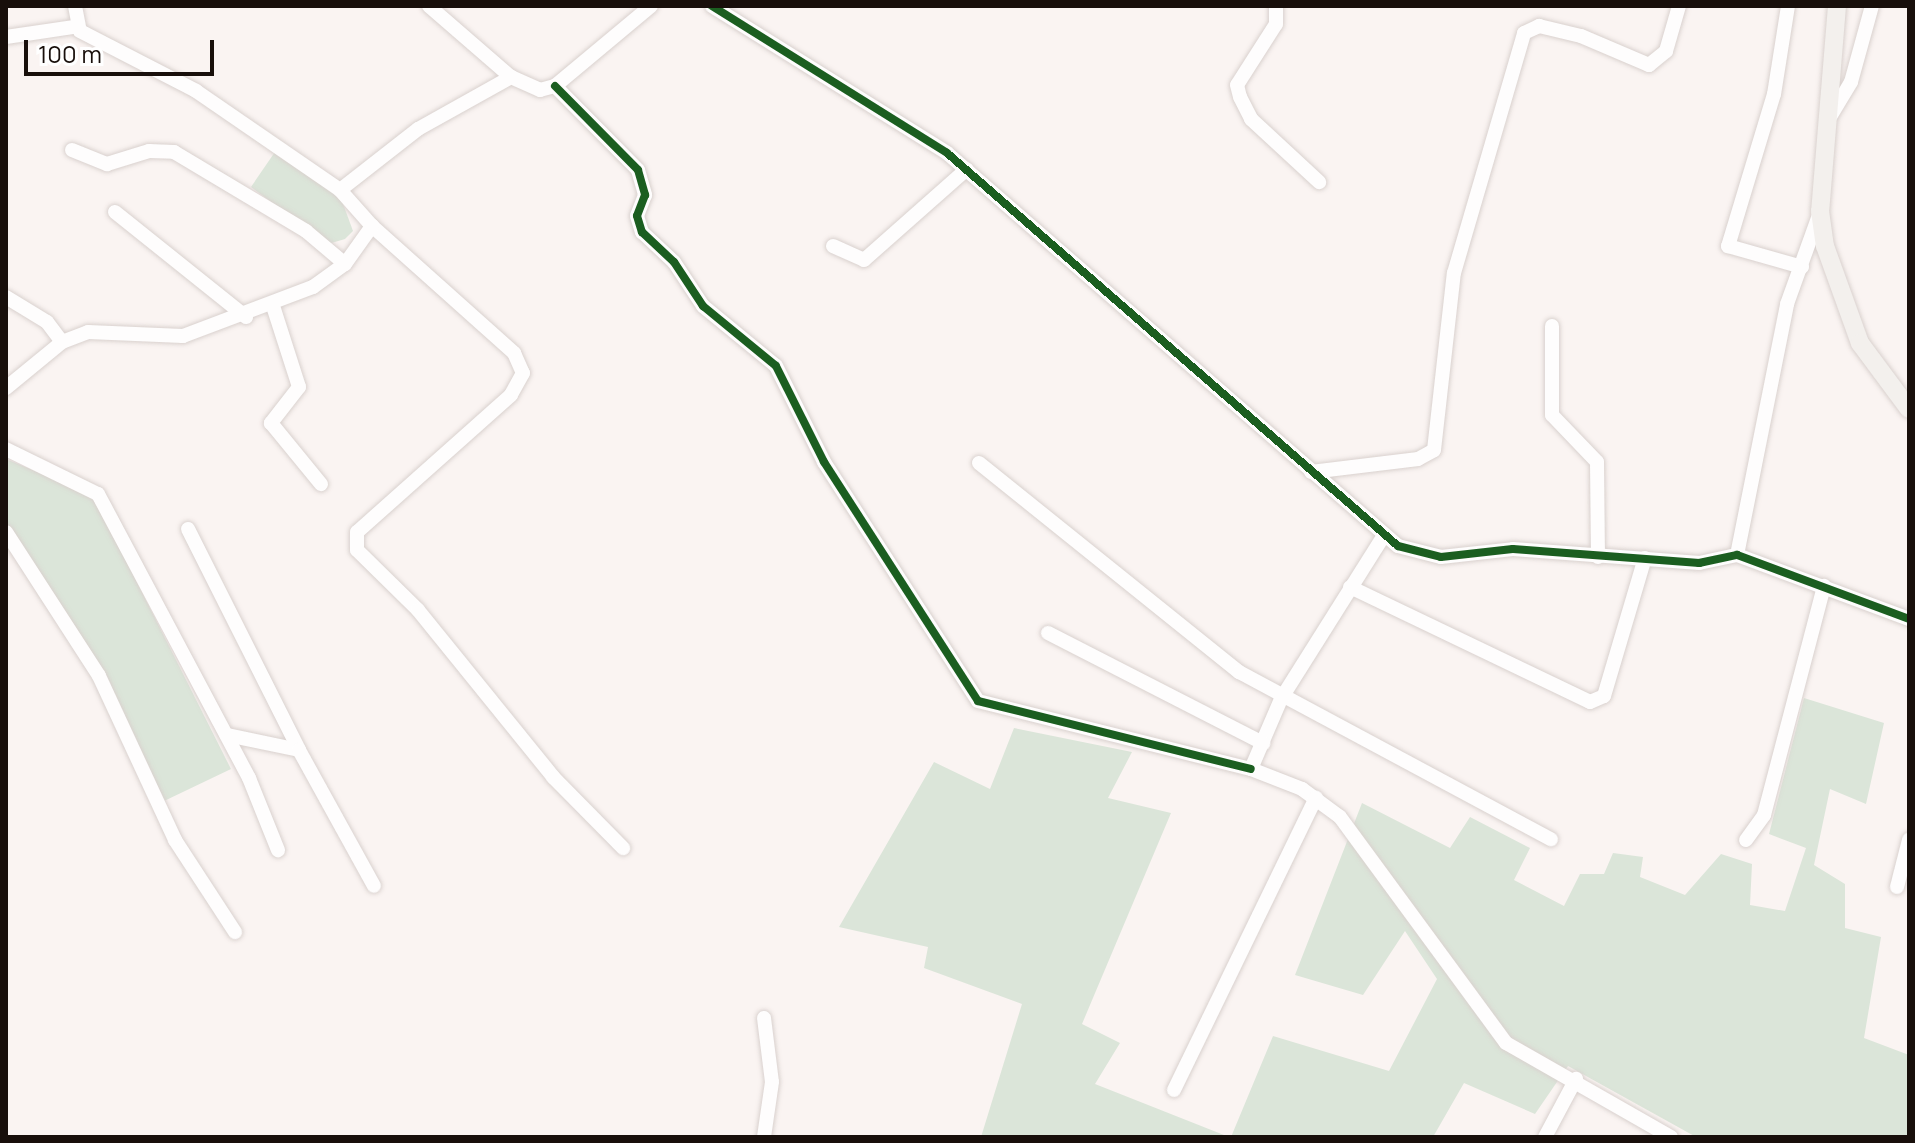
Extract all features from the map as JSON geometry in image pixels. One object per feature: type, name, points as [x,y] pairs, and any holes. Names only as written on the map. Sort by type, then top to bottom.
[{"type":"main road","points":[[1837,6],[1820,211],[1847,317],[1909,409]]},
{"type":"street","points":[[74,27],[75,6]]},
{"type":"street","points":[[429,6],[511,77],[528,87],[555,86],[651,6]]},
{"type":"street","points":[[712,6],[967,169],[1383,537],[1441,557],[1513,549],[1699,563],[1737,555],[1909,619]]},
{"type":"street","points":[[1276,6],[1276,24],[1237,85],[1251,119],[1319,182]]},
{"type":"street","points":[[1311,472],[1418,459],[1434,450],[1454,273],[1524,33],[1539,26],[1581,36],[1649,65],[1666,51],[1679,6]]},
{"type":"street","points":[[1788,6],[1774,94],[1728,246],[1802,267]]},
{"type":"street","points":[[1830,117],[1851,82],[1872,6]]},
{"type":"street","points":[[6,37],[74,27],[196,91],[340,190],[372,226],[514,353],[523,373],[511,395],[357,532],[357,550],[418,610],[553,777],[623,848]]},
{"type":"street","points":[[340,190],[418,129],[511,77]]},
{"type":"street","points":[[555,86],[638,170],[645,195],[637,216],[642,232],[674,262],[703,306],[776,366],[824,462],[978,701],[1251,769],[1316,798],[1357,838],[1494,1030],[1525,1057],[1576,1079],[1671,1137]]},
{"type":"street","points":[[72,150],[107,164],[149,151],[174,152],[306,231],[345,264]]},
{"type":"street","points":[[833,246],[864,260],[967,169]]},
{"type":"street","points":[[1737,555],[1765,400],[1820,211]]},
{"type":"street","points":[[115,212],[246,317]]},
{"type":"street","points":[[6,388],[62,342],[112,330],[183,336],[273,306],[345,264],[372,226]]},
{"type":"street","points":[[6,297],[47,322],[62,342]]},
{"type":"street","points":[[273,306],[299,387],[271,423],[321,484]]},
{"type":"street","points":[[1552,326],[1552,415],[1597,462],[1598,557]]},
{"type":"street","points":[[6,449],[98,494],[227,735],[278,850]]},
{"type":"street","points":[[979,463],[1176,627],[1281,699],[1551,839]]},
{"type":"street","points":[[188,529],[299,750],[374,886]]},
{"type":"street","points":[[6,532],[99,676],[175,840],[235,932]]},
{"type":"street","points":[[1251,769],[1281,699],[1383,537]]},
{"type":"street","points":[[1350,587],[1590,702],[1604,696],[1645,558]]},
{"type":"street","points":[[1746,840],[1764,815],[1824,586]]},
{"type":"street","points":[[1048,633],[1263,743]]},
{"type":"street","points":[[227,735],[299,750]]},
{"type":"street","points":[[1174,1090],[1316,798]]},
{"type":"street","points":[[1897,887],[1909,840]]},
{"type":"street","points":[[764,1018],[772,1082],[764,1137]]},
{"type":"street","points":[[1545,1137],[1576,1079]]},
{"type":"shaded area","points":[[277,149],[342,201],[353,231],[345,239],[328,244],[251,187]]},
{"type":"shaded area","points":[[6,459],[88,493],[100,509],[231,769],[162,802],[102,670],[6,522]]},
{"type":"shaded area","points":[[1804,698],[1884,723],[1866,804],[1830,789],[1814,865],[1845,884],[1845,928],[1881,937],[1864,1038],[1909,1055],[1909,1137],[1696,1137],[1568,1066],[1535,1114],[1464,1083],[1433,1137],[1231,1137],[1273,1036],[1389,1071],[1437,979],[1405,931],[1363,995],[1295,975],[1362,803],[1450,848],[1470,817],[1530,848],[1514,880],[1564,906],[1580,874],[1604,874],[1613,853],[1643,857],[1640,877],[1685,895],[1721,854],[1752,864],[1750,905],[1785,911],[1806,848],[1769,834]]},
{"type":"shaded area","points":[[1014,728],[1132,752],[1108,798],[1171,813],[1082,1024],[1120,1043],[1095,1084],[1229,1137],[981,1137],[1022,1004],[924,968],[928,947],[839,927],[934,762],[990,789]]},
{"type":"cycle path","points":[[712,6],[947,153],[1398,546],[1441,557],[1513,549],[1699,563],[1737,555],[1909,619]]},
{"type":"cycle path","points":[[555,86],[638,170],[645,195],[637,216],[642,232],[674,262],[703,306],[776,366],[824,462],[978,701],[1251,769]]}]
